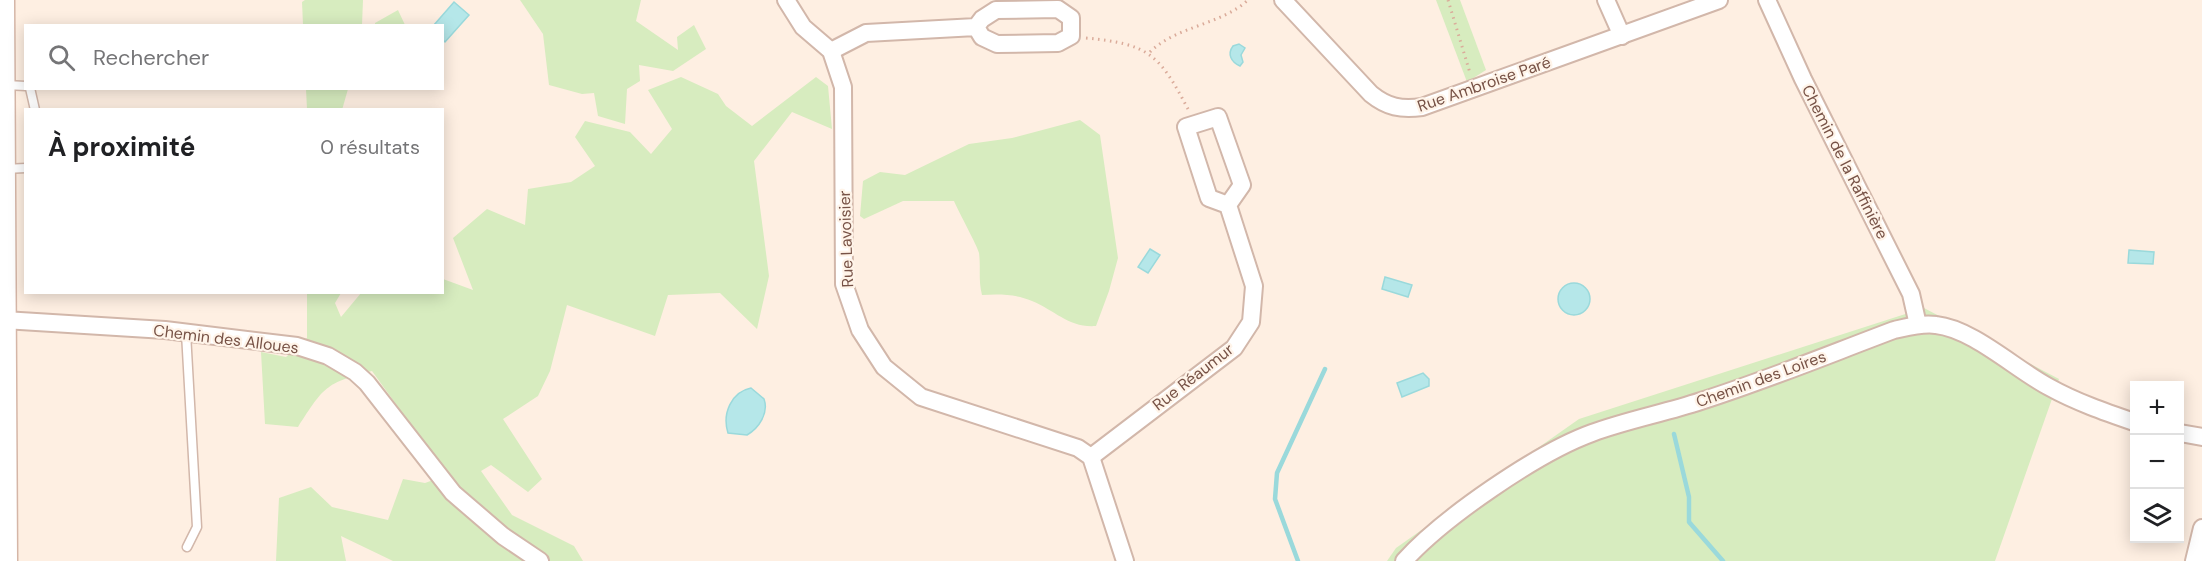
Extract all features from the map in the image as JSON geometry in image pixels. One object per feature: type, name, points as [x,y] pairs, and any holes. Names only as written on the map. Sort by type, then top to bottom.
[{"type":"main road","points":[[2,0],[8,94],[2,126],[15,168],[4,320],[5,561]]},
{"type":"street","points":[[786,0],[803,27],[831,51],[866,33],[976,27]]},
{"type":"street","name":"Rue Ambroise Paré","points":[[1283,0],[1382,103],[1408,109],[1422,107],[1719,0]]},
{"type":"street","points":[[1606,0],[1622,36]]},
{"type":"street","name":"Chemin de la Raffinière","points":[[1767,0],[1803,79],[1911,294],[1918,325]]},
{"type":"street","points":[[1058,9],[1071,18],[1071,36],[1058,43],[996,44],[982,37],[976,27],[982,19],[996,10],[1058,9]]},
{"type":"street","name":"Rue Lavoisier","points":[[831,51],[843,87],[844,284],[860,330],[884,367],[921,397],[1078,448],[1091,457]]},
{"type":"street","points":[[1218,117],[1242,185],[1228,205],[1209,198],[1186,127],[1218,117]]},
{"type":"street","name":"Rue Réaumur","points":[[1091,457],[1234,348],[1251,322],[1254,286],[1228,205]]},
{"type":"street","name":"Chemin des Alloues","points":[[4,320],[186,333],[297,346],[328,356],[355,372],[382,398],[453,493],[503,536],[540,561]]},
{"type":"street","name":"Chemin des Loires","points":[[1404,561],[1416,548],[1485,495],[1532,464],[1591,433],[1701,401],[1894,330],[1918,325],[1937,325],[1969,337],[2048,387],[2098,410],[2130,421]]},
{"type":"street","points":[[2184,434],[2202,437]]},
{"type":"street","points":[[1091,457],[1125,561]]},
{"type":"street","points":[[2194,561],[2202,528]]},
{"type":"lane","points":[[30,90],[35,108]]},
{"type":"lane","points":[[186,333],[197,527],[187,547]]},
{"type":"path","points":[[1149,52],[1175,36],[1237,10],[1248,0]]},
{"type":"path","points":[[1448,0],[1475,87]]},
{"type":"path","points":[[1071,36],[1100,39],[1149,52],[1159,62],[1196,124]]},
{"type":"green space","points":[[305,0],[363,0],[362,24],[303,24],[302,2]]},
{"type":"green space","points":[[520,0],[641,0],[636,21],[678,50],[677,37],[694,25],[706,49],[673,71],[639,65],[640,81],[627,89],[625,124],[598,116],[594,93],[582,94],[549,85],[543,34]]},
{"type":"green space","points":[[1436,0],[1460,0],[1486,70],[1467,82]]},
{"type":"green space","points":[[398,10],[405,24],[375,24]]},
{"type":"green space","points":[[681,77],[718,94],[726,106],[752,126],[816,77],[828,86],[832,129],[792,112],[754,161],[769,276],[757,329],[720,293],[668,295],[655,336],[567,305],[550,371],[538,396],[503,419],[542,479],[528,492],[491,465],[481,471],[512,515],[574,546],[583,561],[393,561],[341,536],[346,561],[276,561],[279,498],[311,487],[332,507],[388,520],[403,479],[425,483],[447,475],[372,371],[344,379],[327,388],[298,427],[265,424],[261,352],[286,357],[307,338],[307,294],[340,294],[335,303],[341,317],[360,294],[444,294],[444,279],[473,290],[453,238],[487,209],[525,225],[528,189],[571,182],[595,166],[575,137],[585,121],[630,132],[651,154],[672,129],[648,90]]},
{"type":"green space","points":[[306,90],[348,90],[343,108],[307,108]]},
{"type":"green space","points":[[1080,120],[1100,135],[1118,258],[1096,326],[1070,322],[1041,305],[1020,297],[982,295],[979,253],[954,201],[903,201],[864,219],[860,216],[863,181],[880,172],[905,175],[969,144],[1012,138]]},
{"type":"green space","points":[[1924,308],[2059,379],[1995,561],[1387,561],[1396,548],[1579,419]]},
{"type":"water","points":[[454,2],[469,15],[445,42],[444,24],[435,24]]},
{"type":"water","points":[[1239,44],[1245,48],[1241,55],[1243,62],[1240,66],[1232,60],[1230,55],[1233,46]]},
{"type":"water","points":[[1150,249],[1160,255],[1148,273],[1138,267]]},
{"type":"water","points":[[2129,250],[2154,252],[2153,264],[2128,263]]},
{"type":"water","points":[[1385,277],[1412,285],[1408,297],[1382,289]]},
{"type":"water","points":[[1574,283],[1585,288],[1590,299],[1585,310],[1574,315],[1563,310],[1558,299],[1563,288]]},
{"type":"water","points":[[1423,373],[1429,379],[1429,386],[1402,397],[1397,383]]},
{"type":"water","points":[[751,388],[764,399],[765,410],[762,420],[747,435],[728,433],[727,411],[733,399],[744,390]]},
{"type":"waterway","points":[[1298,561],[1275,499],[1277,473],[1325,369]]},
{"type":"waterway","points":[[1674,434],[1689,497],[1689,522],[1723,561]]}]
